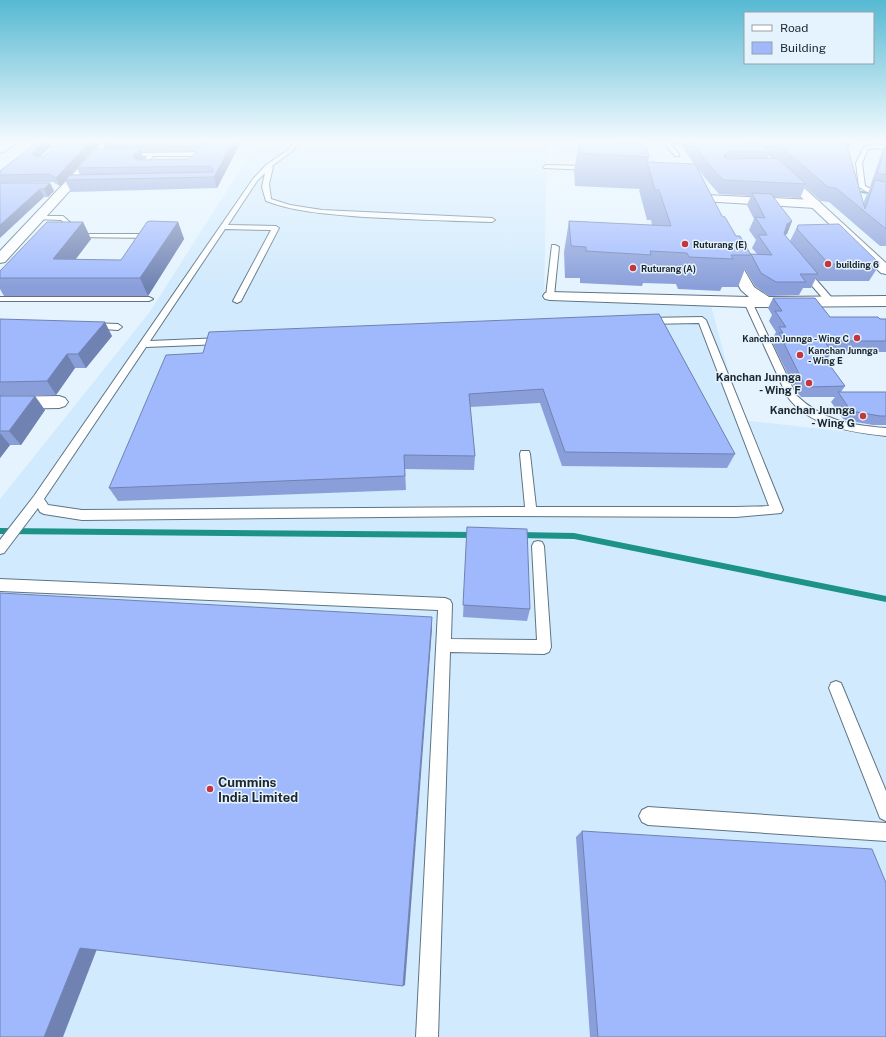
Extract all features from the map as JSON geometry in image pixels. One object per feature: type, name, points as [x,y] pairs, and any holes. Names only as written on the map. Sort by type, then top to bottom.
[{"type":"street","points":[[0,259],[25,236],[37,218],[67,190]]},
{"type":"street","points":[[799,190],[815,204],[842,234],[886,270]]},
{"type":"street","points":[[702,197],[815,204]]},
{"type":"street","points":[[7,236],[25,236]]},
{"type":"street","points":[[723,244],[748,290],[764,301]]},
{"type":"street","points":[[550,296],[748,302],[886,301]]},
{"type":"street","points":[[0,403],[59,402]]},
{"type":"lane","points":[[1,548],[38,499],[248,190]]},
{"type":"lane","points":[[265,190],[268,200],[283,206],[306,210],[406,218],[492,220]]},
{"type":"lane","points":[[868,190],[886,194]]},
{"type":"lane","points":[[37,218],[63,218],[70,225]]},
{"type":"lane","points":[[224,227],[276,228],[237,301]]},
{"type":"lane","points":[[68,236],[152,236]]},
{"type":"lane","points":[[550,296],[555,247]]},
{"type":"lane","points":[[797,263],[830,301]]},
{"type":"lane","points":[[0,299],[150,299]]},
{"type":"lane","points":[[748,302],[792,396],[802,407],[840,426],[886,432]]},
{"type":"lane","points":[[38,499],[44,509],[82,515],[531,511],[736,512],[777,510],[702,320],[635,322]]},
{"type":"lane","points":[[79,326],[118,327]]},
{"type":"lane","points":[[143,344],[231,340]]},
{"type":"lane","points":[[525,454],[531,511]]},
{"type":"lane","points":[[444,645],[544,647],[538,546]]},
{"type":"lane","points":[[0,585],[445,604],[427,1037]]},
{"type":"lane","points":[[836,688],[886,812]]},
{"type":"lane","points":[[648,816],[886,832]]},
{"type":"shaded area","points":[[227,190],[546,190],[544,301],[711,306],[742,420],[886,436],[886,1037],[0,1037],[0,499],[149,313]]},
{"type":"building","points":[[0,190],[38,190],[0,225]]},
{"type":"building","points":[[659,190],[709,190],[722,216],[725,217],[736,236],[740,236],[751,255],[731,255],[733,259],[689,257],[687,253],[650,251],[651,255],[586,251],[586,247],[571,246],[569,221],[671,226]]},
{"type":"building","points":[[839,190],[860,190],[865,209],[871,190],[886,190],[886,229]]},
{"type":"building","points":[[752,193],[771,194],[792,221],[787,224],[784,234],[818,274],[800,274],[806,282],[776,282],[761,273],[751,254],[772,255],[758,235],[767,235],[755,217],[765,218]]},
{"type":"building","points":[[47,222],[83,222],[53,259],[121,260],[147,222],[178,222],[140,278],[0,278],[0,271]]},
{"type":"building","points":[[839,224],[880,264],[829,264],[797,229],[798,225]]},
{"type":"building","points":[[773,298],[815,298],[830,317],[878,317],[880,319],[886,319],[886,341],[824,341],[832,352],[824,351],[828,356],[823,356],[845,386],[808,387],[802,380],[779,333],[783,333],[779,327],[786,327],[775,311],[782,311]]},
{"type":"building","points":[[659,314],[735,454],[565,452],[543,389],[469,394],[475,456],[404,455],[405,476],[109,488],[166,355],[203,353],[209,332]]},
{"type":"building","points":[[0,319],[105,322],[78,354],[67,354],[47,381],[0,382]]},
{"type":"building","points":[[838,392],[886,392],[886,416],[851,411]]},
{"type":"building","points":[[0,396],[35,396],[9,431],[0,431]]},
{"type":"building","points":[[467,527],[527,529],[530,609],[463,605]]},
{"type":"building","name":"Cummins India Limited","points":[[0,593],[432,617],[403,986],[80,948],[44,1037],[0,1037]]},
{"type":"building","points":[[582,831],[872,849],[886,883],[886,1037],[598,1037]]},
{"type":"waterway","points":[[852,190],[886,196]]},
{"type":"waterway","points":[[0,531],[476,535]]},
{"type":"waterway","points":[[518,535],[574,536],[886,599]]},
{"type":"place","name":"Ruturang (E)","points":[[685,244]]},
{"type":"place","name":"building 6","points":[[828,264]]},
{"type":"place","name":"Ruturang (A)","points":[[633,268]]},
{"type":"place","name":"Kanchan Junnga - Wing C","points":[[857,338]]},
{"type":"place","name":"Kanchan Junnga - Wing E","points":[[800,355]]},
{"type":"place","name":"Kanchan Junnga - Wing F","points":[[809,383]]},
{"type":"place","name":"Kanchan Junnga - Wing G","points":[[863,416]]},
{"type":"place","name":"Cummins India Limited","points":[[210,789]]}]
